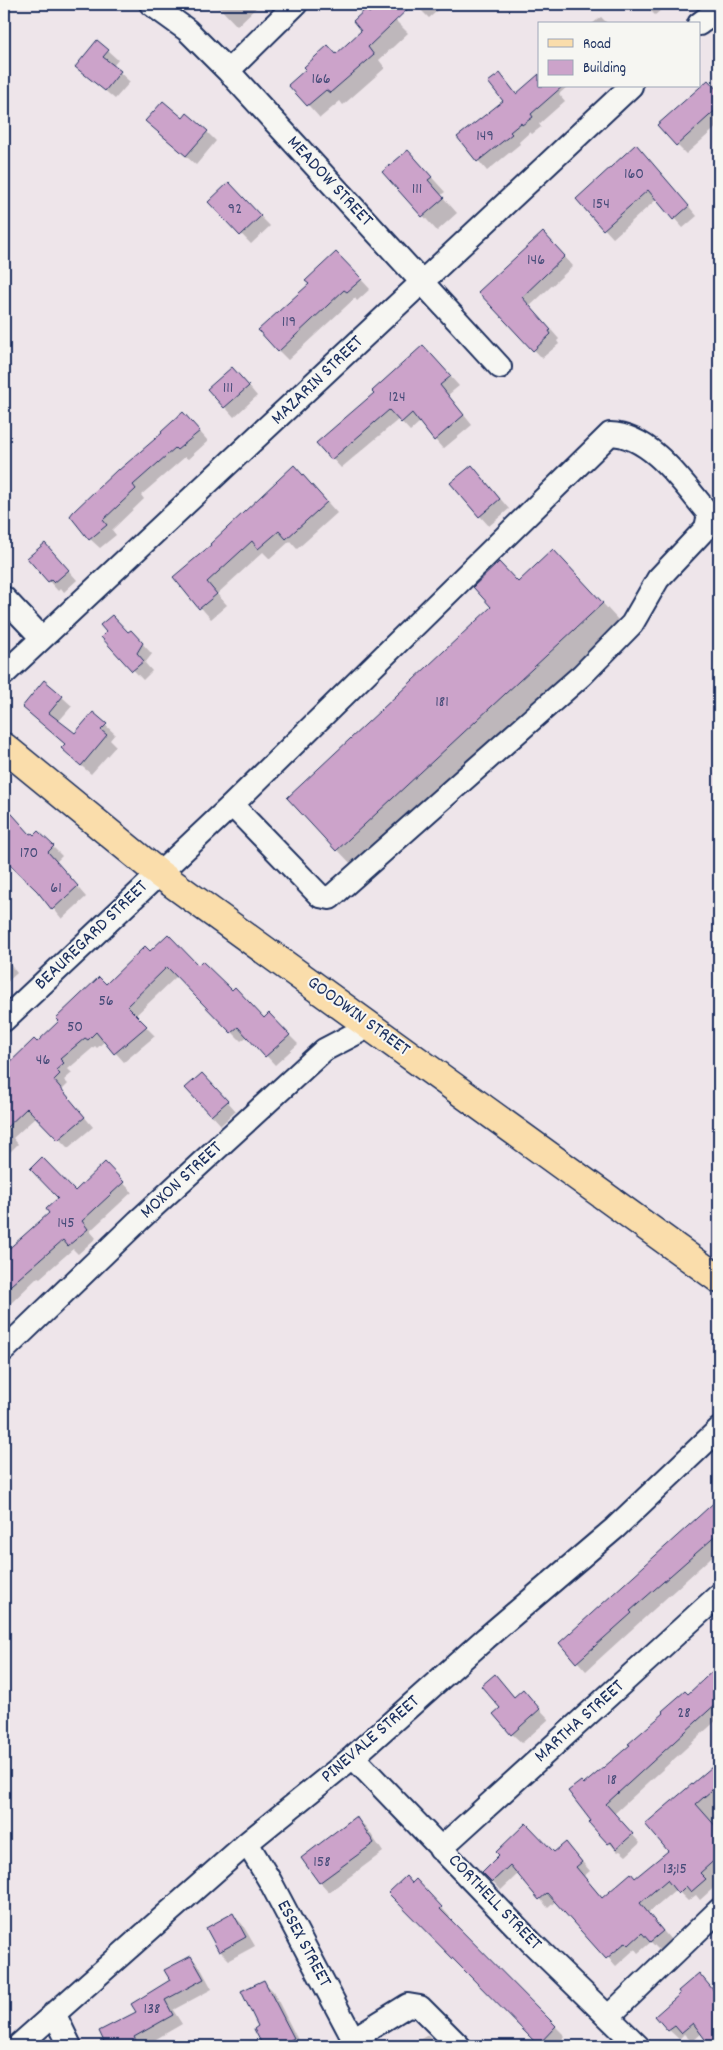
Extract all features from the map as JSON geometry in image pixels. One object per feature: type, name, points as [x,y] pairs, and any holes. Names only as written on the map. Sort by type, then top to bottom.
[{"type":"main road","name":"GOODWIN STREET","points":[[4,747],[158,873],[719,1279]]},
{"type":"street","name":"MEADOW STREET","points":[[151,4],[187,30],[228,71],[500,367]]},
{"type":"street","points":[[228,71],[296,4]]},
{"type":"street","points":[[700,23],[719,9]]},
{"type":"street","name":"MAZARIN STREET","points":[[4,674],[629,88]]},
{"type":"street","name":"BEAUREGARD STREET","points":[[4,1020],[232,805],[610,434],[624,435],[648,449],[670,468],[709,514],[706,528],[658,579],[632,624],[582,675],[330,898],[320,896],[232,805]]},
{"type":"street","points":[[4,598],[42,638]]},
{"type":"street","name":"MOXON STREET","points":[[4,1350],[138,1221],[324,1050],[370,1026]]},
{"type":"street","name":"PINEVALE STREET","points":[[18,2046],[247,1843],[353,1757],[486,1638],[615,1528],[719,1429]]},
{"type":"street","name":"MARTHA STREET","points":[[440,1849],[719,1595]]},
{"type":"street","name":"CORTHELL STREET","points":[[353,1757],[531,1942],[638,2046]]},
{"type":"street","name":"ESSEX STREET","points":[[247,1843],[270,1881],[355,2042]]},
{"type":"street","points":[[609,2016],[719,1910]]},
{"type":"street","points":[[355,2042],[408,2005],[420,2007],[458,2046]]},
{"type":"street","points":[[54,2014],[70,2046]]},
{"type":"building","points":[[379,4],[413,4],[368,47],[374,55],[330,93],[326,90],[307,106],[288,85],[328,45],[336,54],[361,31],[353,21],[366,9],[369,13]]},
{"type":"building","points":[[97,40],[109,50],[103,57],[121,71],[105,91],[75,67]]},
{"type":"building","points":[[500,73],[516,94],[538,75],[538,88],[561,88],[531,114],[533,117],[522,125],[521,123],[510,132],[512,134],[477,162],[457,137],[503,101],[488,82]]},
{"type":"building","points":[[708,80],[719,92],[719,107],[676,146],[657,125]]},
{"type":"building","points":[[163,101],[183,118],[187,113],[208,131],[186,156],[145,121]]},
{"type":"building","points":[[636,144],[689,206],[673,220],[648,190],[603,230],[576,199]]},
{"type":"building","points":[[408,150],[432,177],[428,180],[444,198],[422,217],[382,172]]},
{"type":"building","points":[[229,182],[261,216],[240,236],[208,202]]},
{"type":"building","points":[[543,232],[565,256],[522,297],[551,330],[549,331],[551,334],[533,351],[478,292]]},
{"type":"building","points":[[336,252],[362,279],[347,292],[344,290],[278,352],[258,330],[309,284],[305,281]]},
{"type":"building","points":[[423,345],[451,376],[440,385],[464,415],[434,441],[412,413],[401,423],[389,410],[331,460],[316,443],[374,393],[372,391]]},
{"type":"building","points":[[232,367],[249,386],[224,408],[207,389]]},
{"type":"building","points":[[183,412],[200,431],[177,450],[175,448],[133,485],[136,489],[103,520],[107,525],[89,540],[70,516],[118,469],[162,433]]},
{"type":"building","points":[[294,465],[327,502],[286,539],[279,531],[258,549],[252,541],[207,582],[217,594],[199,609],[173,577],[211,545]]},
{"type":"building","points":[[472,465],[500,499],[479,517],[450,483]]},
{"type":"building","points":[[45,543],[69,570],[54,583],[51,580],[48,582],[27,558]]},
{"type":"building","points":[[553,549],[603,603],[336,851],[287,798],[491,607],[473,587],[499,562],[518,582]]},
{"type":"building","points":[[112,615],[128,632],[131,630],[143,643],[137,653],[144,661],[132,671],[101,637],[106,632],[100,625]]},
{"type":"building","points":[[44,680],[63,696],[49,713],[75,733],[93,712],[107,724],[101,730],[107,735],[81,766],[61,748],[65,744],[22,707]]},
{"type":"building","points":[[4,805],[30,834],[34,835],[38,831],[54,846],[48,852],[78,886],[52,910],[37,891],[4,859]]},
{"type":"building","points":[[168,934],[198,965],[202,961],[232,990],[235,987],[264,1018],[269,1013],[290,1035],[265,1057],[238,1027],[231,1033],[167,967],[127,1006],[147,1026],[114,1054],[96,1032],[88,1040],[85,1038],[60,1059],[64,1063],[56,1070],[60,1074],[54,1080],[85,1117],[58,1140],[27,1108],[4,1130],[4,1068],[34,1039],[37,1042],[59,1021],[56,1018],[99,977],[106,984],[145,946],[150,951]]},
{"type":"building","points":[[202,1073],[228,1101],[211,1116],[185,1088]]},
{"type":"building","points":[[42,1157],[75,1191],[105,1162],[124,1182],[82,1221],[88,1229],[68,1246],[63,1240],[4,1291],[4,1253],[49,1213],[46,1209],[58,1198],[30,1169]]},
{"type":"building","points":[[719,1498],[719,1533],[630,1611],[632,1613],[576,1663],[559,1643]]},
{"type":"building","points":[[719,1665],[719,1701],[606,1804],[633,1834],[616,1849],[611,1842],[608,1844],[589,1823],[591,1821],[568,1791],[581,1781],[584,1784],[630,1745],[628,1744],[664,1713],[662,1711],[685,1691],[688,1694]]},
{"type":"building","points":[[495,1674],[514,1697],[523,1689],[540,1709],[511,1735],[493,1714],[500,1708],[481,1686]]},
{"type":"building","points":[[719,1761],[719,1784],[696,1804],[719,1830],[719,1856],[700,1873],[706,1879],[691,1892],[686,1886],[678,1894],[667,1880],[640,1903],[663,1931],[650,1942],[642,1933],[629,1945],[626,1942],[606,1959],[547,1893],[539,1900],[510,1865],[492,1882],[482,1872],[499,1855],[496,1852],[526,1823],[554,1852],[566,1842],[582,1862],[576,1867],[602,1898],[631,1873],[635,1878],[668,1851],[645,1824]]},
{"type":"building","points":[[356,1816],[374,1843],[319,1883],[301,1858]]},
{"type":"building","points":[[406,1876],[412,1883],[416,1879],[442,1907],[440,1909],[556,2026],[538,2045],[388,1893]]},
{"type":"building","points":[[233,1913],[246,1937],[219,1952],[206,1928]]},
{"type":"building","points":[[191,1956],[204,1979],[165,2000],[173,2015],[134,2037],[139,2046],[106,2046],[99,2031],[136,2012],[131,2004],[170,1980],[164,1970]]},
{"type":"building","points":[[699,1973],[719,1997],[719,2046],[710,2046],[693,2023],[681,2033],[675,2026],[668,2031],[655,2016],[680,1994],[678,1991]]},
{"type":"building","points":[[264,1980],[294,2038],[279,2046],[263,2046],[254,2029],[258,2026],[241,1991]]}]
